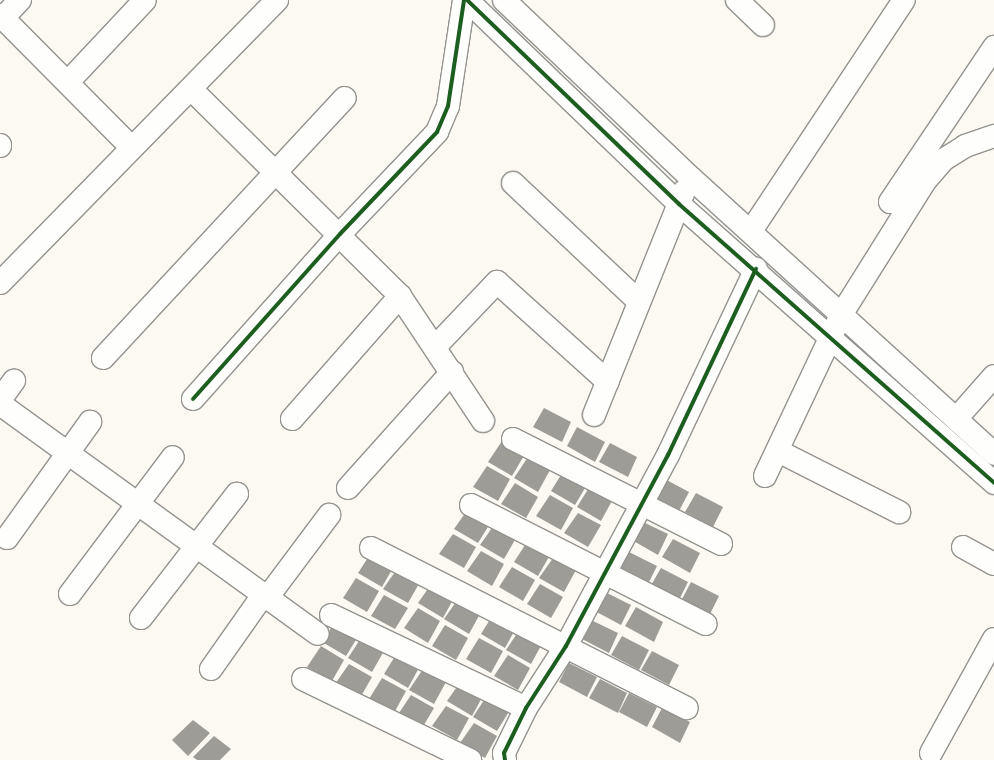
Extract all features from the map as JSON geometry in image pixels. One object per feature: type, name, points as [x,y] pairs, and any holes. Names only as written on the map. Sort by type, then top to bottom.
[{"type":"street","points":[[20,0],[1,17],[68,82],[132,148]]},
{"type":"street","points":[[68,82],[145,0]]},
{"type":"street","points":[[2,278],[191,89],[277,0]]},
{"type":"street","points":[[465,0],[679,204],[756,269],[994,483]]},
{"type":"street","points":[[193,399],[340,234],[437,132],[448,106],[465,0]]},
{"type":"street","points":[[504,0],[691,178],[751,231],[994,454]]},
{"type":"street","points":[[737,0],[763,25]]},
{"type":"street","points":[[751,231],[904,0]]},
{"type":"street","points":[[890,202],[994,47]]},
{"type":"street","points":[[191,89],[340,234],[400,296],[452,372],[483,421]]},
{"type":"street","points":[[103,358],[345,98]]},
{"type":"street","points":[[765,476],[778,451],[830,335],[921,187],[939,165],[966,146],[994,136]]},
{"type":"street","points":[[594,415],[638,301],[691,178]]},
{"type":"street","points":[[514,183],[638,301]]},
{"type":"street","points":[[506,758],[526,708],[566,646],[668,455],[756,269]]},
{"type":"street","points":[[435,347],[497,282],[608,382]]},
{"type":"street","points":[[292,419],[400,296]]},
{"type":"street","points":[[348,488],[452,372]]},
{"type":"street","points":[[956,419],[994,376]]},
{"type":"street","points":[[0,400],[14,381]]},
{"type":"street","points":[[0,404],[318,634]]},
{"type":"street","points":[[6,538],[90,422]]},
{"type":"street","points":[[513,439],[721,544]]},
{"type":"street","points":[[778,451],[899,512]]},
{"type":"street","points":[[70,594],[173,457]]},
{"type":"street","points":[[141,618],[195,546],[238,494]]},
{"type":"street","points":[[471,505],[706,624]]},
{"type":"street","points":[[211,669],[328,515]]},
{"type":"street","points":[[963,547],[994,564]]},
{"type":"street","points":[[371,548],[687,708]]},
{"type":"street","points":[[332,615],[526,708]]},
{"type":"street","points":[[931,753],[994,639]]},
{"type":"street","points":[[303,679],[470,760]]},
{"type":"building","points":[[544,408],[571,422],[562,442],[533,427]]},
{"type":"building","points":[[577,427],[605,442],[595,462],[567,446]]},
{"type":"building","points":[[502,441],[525,454],[512,476],[488,462]]},
{"type":"building","points":[[610,443],[637,457],[628,477],[599,462]]},
{"type":"building","points":[[528,457],[550,470],[538,492],[514,478]]},
{"type":"building","points":[[487,466],[510,479],[498,501],[473,487]]},
{"type":"building","points":[[564,470],[588,483],[575,505],[551,491]]},
{"type":"building","points":[[661,477],[689,492],[679,511],[651,496]]},
{"type":"building","points":[[515,483],[538,497],[526,518],[501,504]]},
{"type":"building","points":[[590,486],[613,499],[601,521],[577,507]]},
{"type":"building","points":[[696,493],[723,507],[713,527],[685,512]]},
{"type":"building","points":[[550,495],[573,508],[561,530],[536,516]]},
{"type":"building","points":[[468,509],[491,522],[478,543],[454,529]]},
{"type":"building","points":[[578,513],[601,525],[588,547],[564,533]]},
{"type":"building","points":[[641,521],[668,534],[658,555],[630,539]]},
{"type":"building","points":[[494,525],[516,538],[504,559],[480,545]]},
{"type":"building","points":[[453,534],[476,547],[464,568],[439,554]]},
{"type":"building","points":[[673,539],[700,553],[690,573],[662,557]]},
{"type":"building","points":[[527,542],[550,555],[538,576],[514,562]]},
{"type":"building","points":[[481,551],[504,564],[492,586],[467,571]]},
{"type":"building","points":[[629,552],[657,566],[647,586],[619,571]]},
{"type":"building","points":[[371,553],[394,566],[382,587],[358,573]]},
{"type":"building","points":[[553,558],[576,570],[564,592],[539,578]]},
{"type":"building","points":[[512,567],[535,580],[523,601],[499,587]]},
{"type":"building","points":[[661,568],[688,582],[678,602],[650,587]]},
{"type":"building","points":[[397,569],[420,582],[408,603],[383,589]]},
{"type":"building","points":[[356,578],[379,591],[367,612],[343,598]]},
{"type":"building","points":[[691,582],[719,596],[709,616],[681,601]]},
{"type":"building","points":[[432,583],[455,596],[443,618],[418,603]]},
{"type":"building","points":[[540,584],[563,597],[551,618],[527,604]]},
{"type":"building","points":[[603,591],[631,605],[621,625],[593,610]]},
{"type":"building","points":[[384,595],[408,608],[395,629],[371,616]]},
{"type":"building","points":[[458,599],[481,612],[469,634],[444,619]]},
{"type":"building","points":[[636,607],[663,622],[654,642],[625,626]]},
{"type":"building","points":[[418,608],[440,621],[428,643],[404,628]]},
{"type":"building","points":[[494,613],[517,626],[505,648],[481,634]]},
{"type":"building","points":[[591,620],[618,633],[609,653],[580,638]]},
{"type":"building","points":[[335,622],[359,635],[346,656],[322,642]]},
{"type":"building","points":[[445,625],[468,638],[456,660],[432,646]]},
{"type":"building","points":[[520,629],[543,642],[531,664],[506,650]]},
{"type":"building","points":[[622,636],[649,650],[639,670],[611,655]]},
{"type":"building","points":[[361,638],[384,651],[372,672],[348,658]]},
{"type":"building","points":[[479,638],[503,651],[491,673],[466,659]]},
{"type":"building","points":[[321,646],[344,660],[332,681],[307,667]]},
{"type":"building","points":[[652,651],[679,665],[669,685],[641,670]]},
{"type":"building","points":[[397,653],[420,666],[408,688],[384,674]]},
{"type":"building","points":[[508,655],[530,668],[518,690],[494,676]]},
{"type":"building","points":[[569,663],[597,677],[587,697],[559,682]]},
{"type":"building","points":[[349,664],[372,677],[360,698],[335,684]]},
{"type":"building","points":[[423,669],[446,682],[434,704],[409,690]]},
{"type":"building","points":[[382,678],[406,691],[394,713],[369,699]]},
{"type":"building","points":[[600,679],[627,693],[618,713],[589,698]]},
{"type":"building","points":[[461,681],[484,694],[472,716],[447,701]]},
{"type":"building","points":[[629,693],[657,707],[647,727],[619,712]]},
{"type":"building","points":[[411,695],[434,708],[421,730],[397,716]]},
{"type":"building","points":[[486,697],[510,710],[497,731],[473,717]]},
{"type":"building","points":[[446,706],[469,718],[457,740],[432,726]]},
{"type":"building","points":[[662,708],[690,722],[680,743],[652,727]]},
{"type":"building","points":[[193,720],[210,733],[188,756],[172,740]]},
{"type":"building","points":[[474,723],[497,736],[485,758],[460,743]]},
{"type":"building","points":[[214,736],[231,749],[220,760],[197,760],[193,757]]},
{"type":"cycle path","points":[[193,399],[340,234],[437,132],[448,106],[464,0]]},
{"type":"cycle path","points":[[467,0],[679,204],[994,483]]},
{"type":"cycle path","points":[[505,760],[504,753],[526,708],[566,646],[668,455],[756,269]]}]
